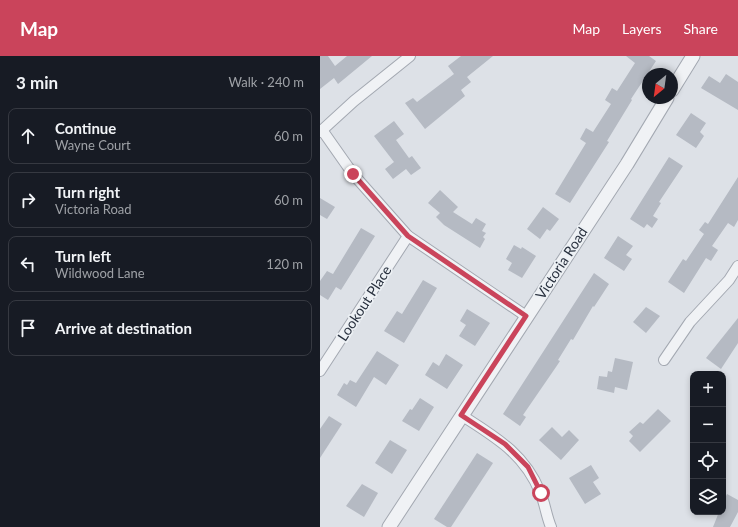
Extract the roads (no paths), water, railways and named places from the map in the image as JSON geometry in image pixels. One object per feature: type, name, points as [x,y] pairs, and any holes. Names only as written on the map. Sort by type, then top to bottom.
[{"type":"street","points":[[410,56],[354,101],[321,131],[353,174],[408,236],[526,316]]},
{"type":"street","points":[[678,80],[693,56]]},
{"type":"street","name":"Victoria Road","points":[[389,527],[627,164],[663,104]]},
{"type":"street","name":"Lookout Place","points":[[320,371],[408,236]]},
{"type":"street","points":[[664,360],[690,322],[729,280],[738,266]]},
{"type":"street","points":[[461,415],[505,444],[528,467],[541,493],[546,515],[551,527]]}]
